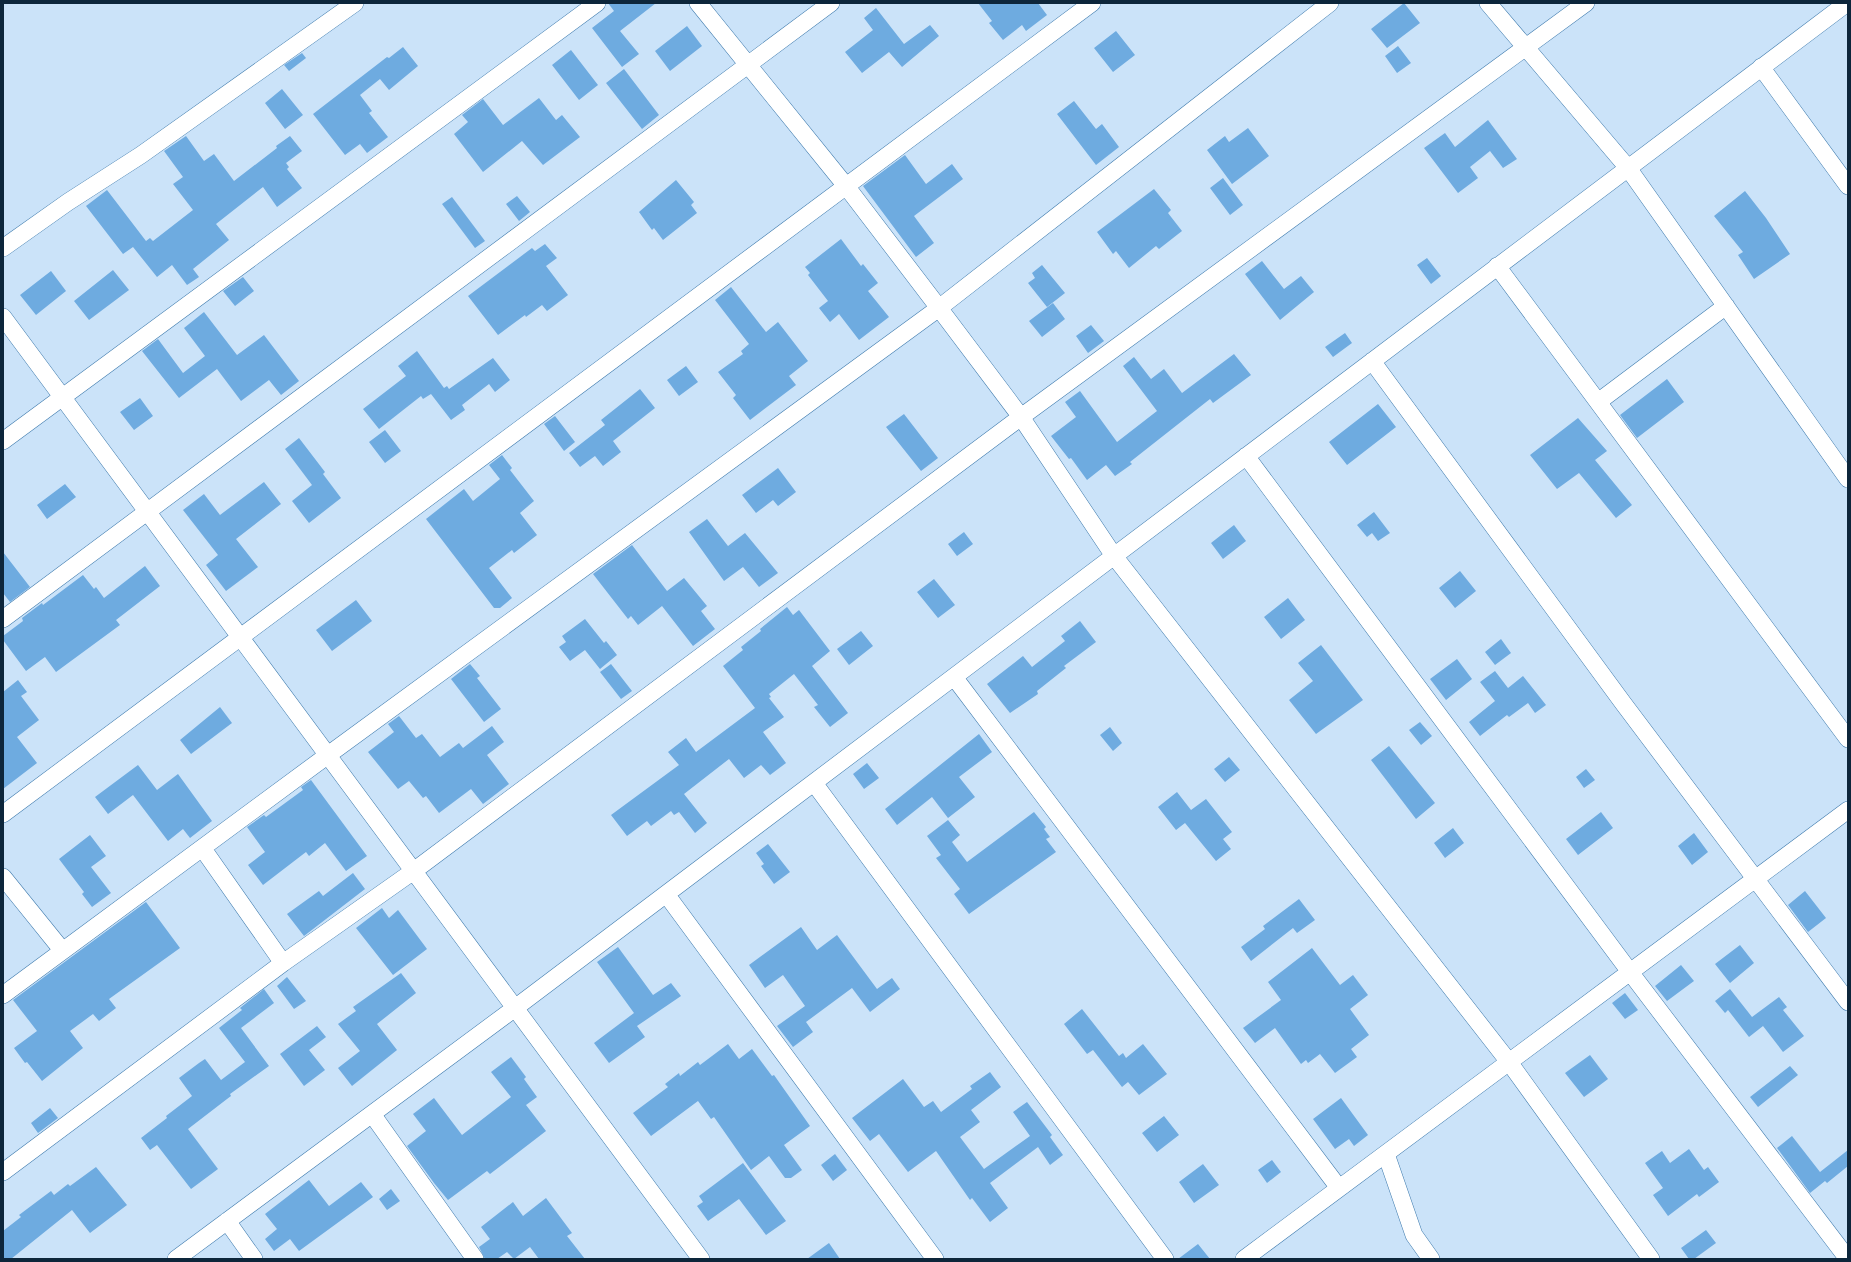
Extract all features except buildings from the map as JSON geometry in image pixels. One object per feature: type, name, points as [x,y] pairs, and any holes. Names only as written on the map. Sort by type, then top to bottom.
[{"type":"street","points":[[3,248],[68,202],[141,156],[355,3]]},
{"type":"street","points":[[3,440],[598,3]]},
{"type":"street","points":[[698,3],[846,186],[939,308],[1021,417],[1114,556],[1508,1062],[1651,1259]]},
{"type":"street","points":[[3,619],[746,64],[831,3]]},
{"type":"street","points":[[3,814],[1092,3]]},
{"type":"street","points":[[3,995],[62,950],[203,849],[328,755],[939,308],[1330,3]]},
{"type":"street","points":[[1488,3],[1524,48],[1628,168],[1848,479]]},
{"type":"street","points":[[3,1172],[283,963],[415,870],[724,641],[1021,417],[1586,3]]},
{"type":"street","points":[[176,1259],[515,1008],[1847,3]]},
{"type":"street","points":[[1761,67],[1848,186]]},
{"type":"street","points":[[1498,266],[1848,739]]},
{"type":"street","points":[[1598,402],[1726,306]]},
{"type":"street","points":[[3,317],[415,870],[515,1008],[702,1259]]},
{"type":"street","points":[[1372,361],[1622,703],[1848,1002]]},
{"type":"street","points":[[1246,456],[1630,972],[1848,1259]]},
{"type":"street","points":[[954,677],[1339,1188]]},
{"type":"street","points":[[814,783],[1165,1259]]},
{"type":"street","points":[[1244,1259],[1848,810]]},
{"type":"street","points":[[203,849],[283,963]]},
{"type":"street","points":[[3,877],[62,950]]},
{"type":"street","points":[[666,894],[934,1259]]},
{"type":"street","points":[[372,1114],[475,1259]]},
{"type":"street","points":[[1386,1154],[1414,1235],[1431,1259]]},
{"type":"street","points":[[227,1221],[254,1259]]}]
